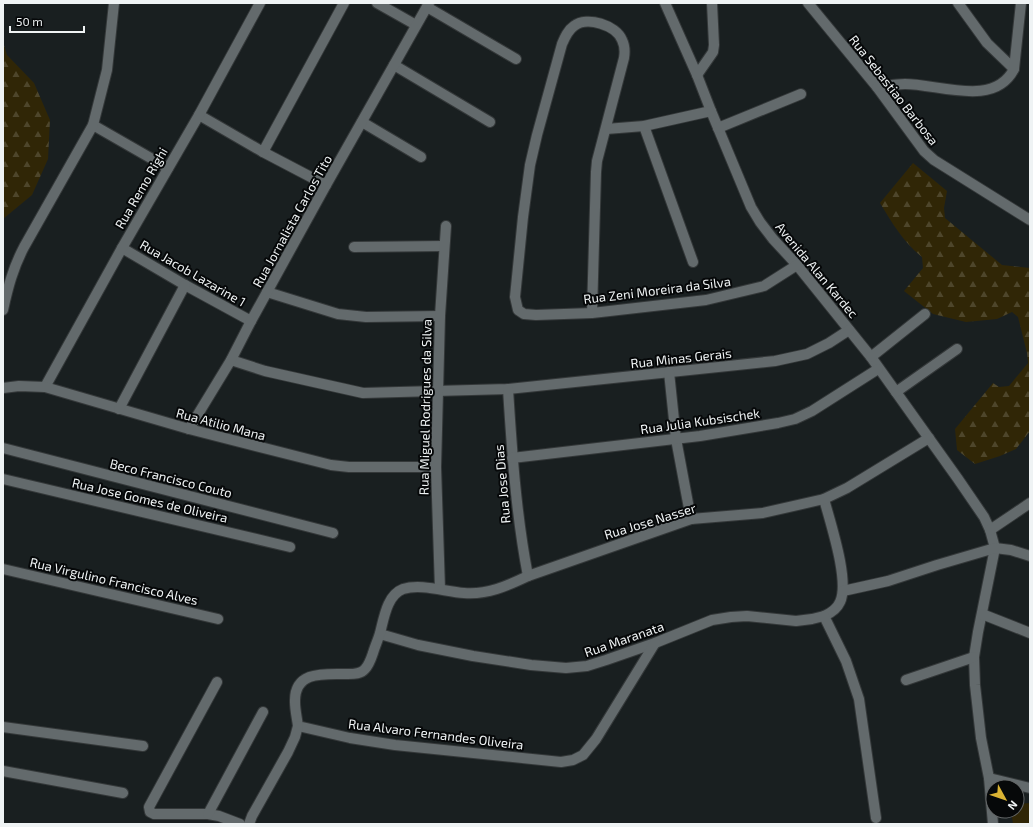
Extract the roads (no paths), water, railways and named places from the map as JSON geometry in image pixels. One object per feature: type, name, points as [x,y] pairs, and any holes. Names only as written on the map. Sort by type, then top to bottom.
[{"type":"street","points":[[3,310],[8,283],[18,258],[93,125],[107,70],[114,3]]},
{"type":"street","name":"Rua Remo Righi","points":[[45,387],[122,248],[199,115],[260,3]]},
{"type":"street","points":[[263,152],[344,3]]},
{"type":"street","points":[[377,3],[416,25]]},
{"type":"street","name":"Avenida Alan Kardec","points":[[665,3],[698,75],[711,111],[751,207],[760,222],[773,239],[797,265],[871,357],[878,369],[929,438],[984,517],[990,530],[995,548]]},
{"type":"street","points":[[698,75],[713,52],[712,3]]},
{"type":"street","name":"Rua Sebastiao Barbosa","points":[[808,3],[877,87],[924,151],[934,160],[1030,220]]},
{"type":"street","points":[[958,3],[987,43],[1012,73]]},
{"type":"street","points":[[877,87],[905,84],[968,92],[986,90],[1005,82],[1012,73],[1021,3]]},
{"type":"street","points":[[428,5],[516,60]]},
{"type":"street","name":"Rua Jornalista Carlos Tito","points":[[189,429],[231,360],[326,185],[428,5]]},
{"type":"street","name":"Rua Zeni Moreira da Silva","points":[[606,129],[624,58],[625,48],[622,39],[616,32],[602,24],[583,22],[574,25],[568,31],[562,44],[530,165],[515,297],[518,310],[524,314],[536,315],[592,313],[706,300],[764,286],[797,265]]},
{"type":"street","points":[[394,65],[490,122]]},
{"type":"street","points":[[718,128],[801,94]]},
{"type":"street","points":[[592,313],[596,172],[597,161],[606,129],[644,126],[711,111]]},
{"type":"street","points":[[199,115],[263,152],[326,185]]},
{"type":"street","points":[[362,122],[421,157]]},
{"type":"street","points":[[93,125],[168,168]]},
{"type":"street","points":[[644,126],[693,262]]},
{"type":"street","name":"Rua Miguel Rodrigues da Silva","points":[[440,589],[436,467],[440,316],[446,226]]},
{"type":"street","points":[[354,247],[444,246]]},
{"type":"street","name":"Rua Jacob Lazarine 1","points":[[122,248],[251,321]]},
{"type":"street","points":[[119,409],[185,285]]},
{"type":"street","points":[[267,292],[338,314],[366,317],[440,316]]},
{"type":"street","points":[[871,357],[925,314]]},
{"type":"street","name":"Rua Minas Gerais","points":[[231,360],[266,370],[363,393],[508,389],[775,360],[807,354],[829,343],[849,330]]},
{"type":"street","points":[[896,392],[956,349]]},
{"type":"street","name":"Rua Julia Kubsischek","points":[[512,458],[716,434],[795,419],[812,411],[878,369]]},
{"type":"street","points":[[669,372],[676,439],[691,519]]},
{"type":"street","name":"Rua Atilio Mana","points":[[3,388],[19,386],[45,387],[189,429],[331,465],[348,467],[436,467]]},
{"type":"street","name":"Rua Jose Dias","points":[[508,389],[517,515],[528,576]]},
{"type":"street","name":"Rua Jose Nasser","points":[[440,589],[464,593],[485,593],[504,587],[528,576],[691,519],[763,513],[824,499],[847,488],[929,438]]},
{"type":"street","name":"Beco Francisco Couto","points":[[3,448],[333,533]]},
{"type":"street","name":"Rua Jose Gomes de Oliveira","points":[[3,478],[290,547]]},
{"type":"street","points":[[824,499],[841,569],[843,591],[840,602],[837,606],[833,611],[824,616],[846,661],[859,699],[876,818]]},
{"type":"street","points":[[990,530],[1030,503]]},
{"type":"street","points":[[843,591],[888,581],[995,548],[1011,550],[1030,556]]},
{"type":"street","points":[[993,824],[989,778],[981,738],[974,657],[995,548]]},
{"type":"street","name":"Rua Virgulino Francisco Alves","points":[[3,569],[218,619]]},
{"type":"street","points":[[248,824],[288,752],[298,726],[295,701],[300,683],[306,678],[314,675],[352,674],[360,673],[365,670],[369,664],[380,634],[386,610],[396,593],[401,589],[414,587],[440,589]]},
{"type":"street","points":[[982,614],[1030,633]]},
{"type":"street","name":"Rua Maranata","points":[[380,634],[418,645],[473,656],[566,668],[588,666],[656,643],[712,620],[747,616],[780,621],[796,621],[824,616]]},
{"type":"street","name":"Rua Alvaro Fernandes Oliveira","points":[[298,726],[350,738],[395,745],[561,762],[573,760],[583,755],[596,739],[656,643]]},
{"type":"street","points":[[906,680],[974,657]]},
{"type":"street","points":[[216,682],[150,808],[150,812],[154,814],[208,814],[219,816],[240,824]]},
{"type":"street","points":[[208,814],[262,712]]},
{"type":"street","points":[[3,727],[143,746]]},
{"type":"street","points":[[3,771],[123,793]]},
{"type":"street","points":[[989,778],[1030,788]]}]
